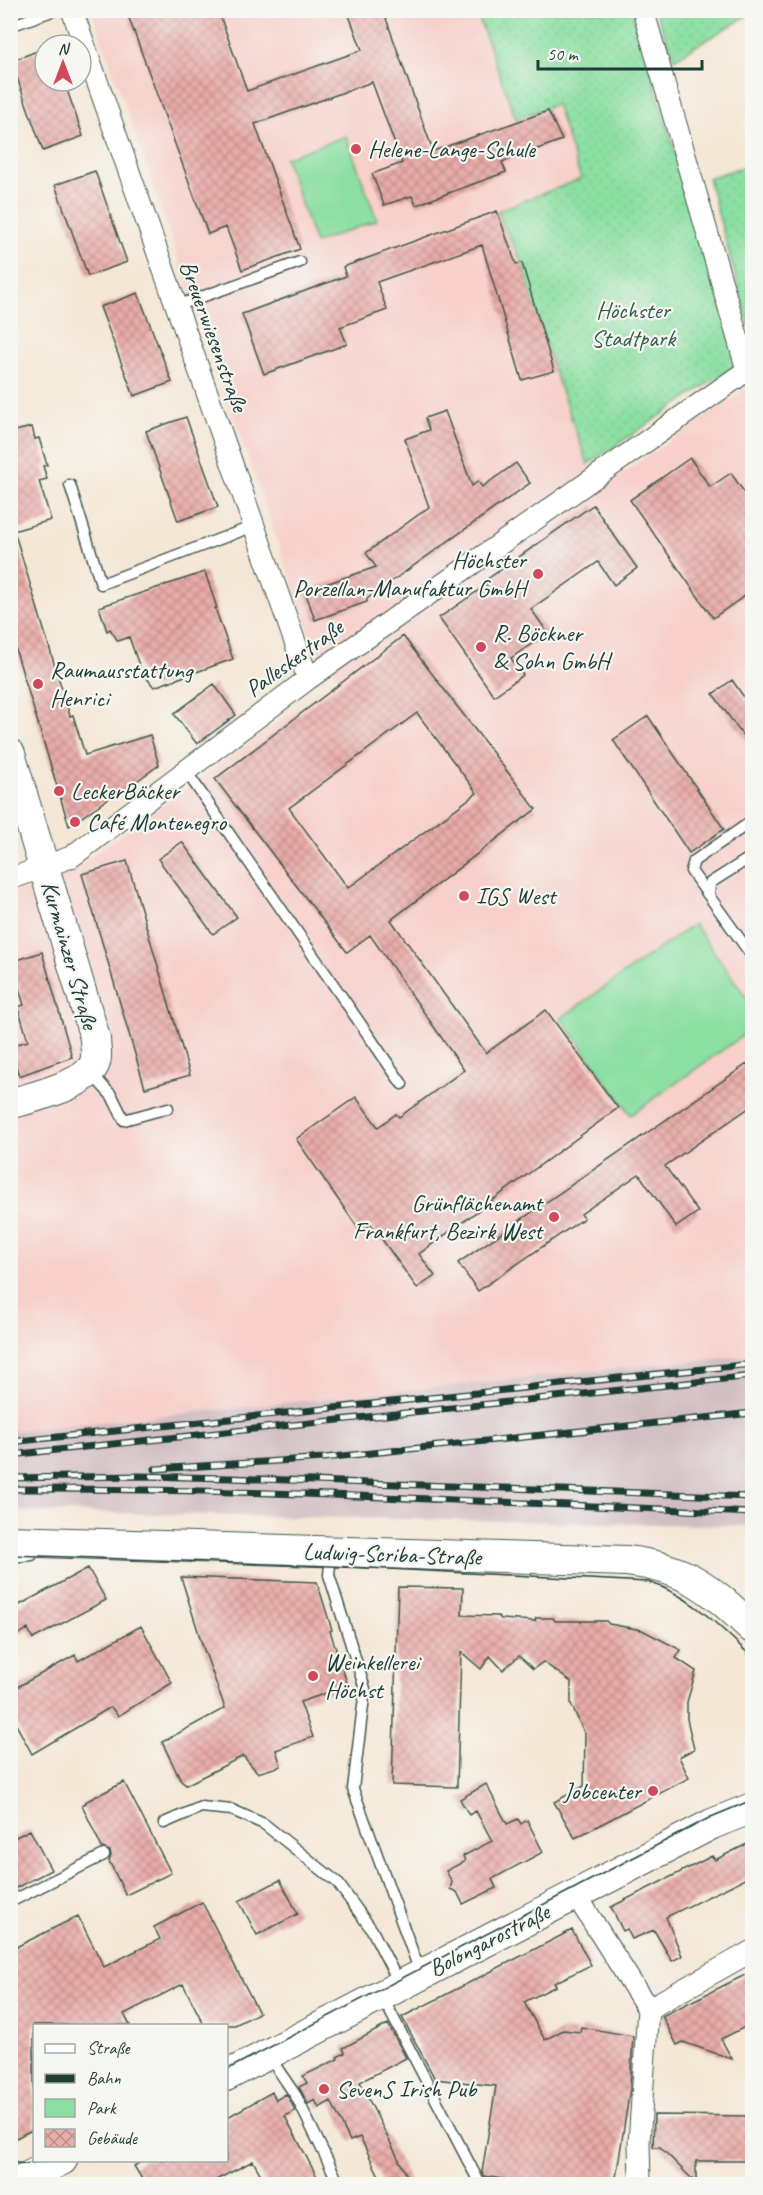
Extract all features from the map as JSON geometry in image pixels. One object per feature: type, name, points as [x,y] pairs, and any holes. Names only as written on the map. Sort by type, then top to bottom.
[{"type":"main road","name":"Kurmainzer Straße","points":[[10,754],[95,1038],[95,1063],[90,1072]]},
{"type":"main road","points":[[10,1104],[79,1081],[90,1072]]},
{"type":"main road","name":"Ludwig-Scriba-Straße","points":[[10,1541],[128,1551],[331,1553],[627,1561],[654,1564],[676,1570],[717,1594],[753,1628]]},
{"type":"main road","name":"Bolongarostraße","points":[[228,2075],[712,1824],[752,1807]]},
{"type":"main road","points":[[13,2184],[59,2162]]},
{"type":"street","name":"Breuerwiesenstraße","points":[[72,10],[308,679]]},
{"type":"street","points":[[643,10],[751,372]]},
{"type":"street","name":"Palleskestraße","points":[[10,879],[71,857],[308,679],[751,372]]},
{"type":"street","points":[[576,1895],[648,2009],[639,2143],[640,2184]]},
{"type":"street","points":[[648,2009],[753,1951]]},
{"type":"lane","points":[[10,26],[55,10]]},
{"type":"lane","points":[[176,306],[300,262]]},
{"type":"lane","points":[[70,485],[100,584],[254,526]]},
{"type":"lane","points":[[186,771],[402,1084]]},
{"type":"lane","points":[[753,821],[694,861],[691,872],[753,956]]},
{"type":"lane","points":[[709,896],[710,884],[748,859],[753,860]]},
{"type":"lane","points":[[90,1072],[112,1095],[124,1120],[168,1107]]},
{"type":"lane","points":[[10,1557],[128,1551]]},
{"type":"lane","points":[[331,1553],[329,1575],[365,1689],[353,1790],[401,1986]]},
{"type":"lane","points":[[164,1823],[201,1807],[232,1810],[264,1824],[337,1882],[372,1930],[401,1986],[480,2184]]},
{"type":"lane","points":[[10,1902],[104,1855]]},
{"type":"lane","points":[[268,2055],[297,2096],[339,2184]]},
{"type":"shaded area","points":[[92,11],[476,11],[516,118],[556,104],[581,179],[497,211],[522,263],[554,371],[588,464],[603,487],[752,384],[752,1355],[11,1431],[11,893],[75,868],[339,679],[315,649]]},
{"type":"shaded area","points":[[752,1355],[752,1526],[11,1511],[11,1431]]},
{"type":"green space","points":[[752,10],[752,13],[674,59],[655,11]]},
{"type":"green space","name":"Höchster Stadtpark","points":[[476,11],[632,11],[739,363],[588,464],[554,371],[522,263],[497,211],[581,179],[556,104],[516,119]]},
{"type":"green space","points":[[346,136],[377,220],[315,243],[285,158]]},
{"type":"green space","points":[[752,164],[752,335],[708,178]]},
{"type":"green space","points":[[694,924],[752,1005],[752,1029],[631,1115],[561,1018]]},
{"type":"building","points":[[126,10],[218,10],[247,91],[362,50],[347,10],[383,10],[433,151],[548,111],[562,140],[502,162],[506,172],[416,205],[412,196],[384,205],[372,174],[402,163],[372,82],[255,124],[300,249],[242,270],[226,227],[208,234]]},
{"type":"building","points":[[33,53],[33,93],[68,93],[83,136],[43,151],[11,61]]},
{"type":"building","points":[[95,171],[127,262],[88,276],[55,185]]},
{"type":"building","points":[[497,211],[516,264],[522,263],[554,371],[522,380],[482,245],[377,282],[387,310],[340,327],[347,344],[264,374],[242,314],[346,276],[343,267]]},
{"type":"building","points":[[138,293],[172,382],[134,396],[100,307]]},
{"type":"building","points":[[445,411],[472,486],[478,481],[482,487],[516,463],[530,483],[367,599],[367,602],[315,620],[305,591],[376,567],[366,553],[429,507],[405,439],[429,430],[425,418]]},
{"type":"building","points":[[186,417],[218,507],[178,521],[146,431]]},
{"type":"building","points":[[32,427],[35,439],[39,438],[47,465],[43,466],[47,479],[39,481],[51,520],[10,532],[10,432]]},
{"type":"building","points":[[690,458],[710,487],[731,473],[753,505],[753,590],[713,618],[630,500]]},
{"type":"building","points":[[593,505],[637,568],[614,585],[598,562],[531,609],[548,633],[511,658],[523,675],[494,696],[439,618],[489,583],[486,580]]},
{"type":"building","points":[[10,534],[15,534],[70,716],[73,715],[85,755],[150,735],[159,765],[113,798],[106,789],[109,798],[69,826],[10,631]]},
{"type":"building","points":[[205,572],[233,659],[154,687],[141,671],[129,637],[118,641],[110,629],[107,631],[99,607]]},
{"type":"building","points":[[403,636],[536,809],[391,920],[486,1053],[546,1010],[618,1108],[419,1254],[435,1276],[417,1288],[371,1224],[360,1231],[296,1139],[356,1097],[378,1127],[396,1114],[399,1117],[464,1070],[370,935],[347,952],[215,779]],"holes":[[[417,713],[477,793],[348,888],[289,808]]]},
{"type":"building","points":[[732,680],[753,710],[753,750],[713,694]]},
{"type":"building","points":[[214,684],[236,715],[197,744],[174,714]]},
{"type":"building","points":[[648,716],[724,829],[689,853],[613,740]]},
{"type":"building","points":[[182,842],[237,917],[213,934],[158,859]]},
{"type":"building","points":[[127,861],[190,1075],[145,1088],[82,874]]},
{"type":"building","points":[[42,952],[72,1057],[19,1076],[10,1046],[28,1041],[18,1007],[24,1005],[11,962]]},
{"type":"building","points":[[753,1060],[753,1105],[665,1166],[698,1212],[676,1227],[639,1174],[581,1214],[584,1218],[478,1291],[458,1263]]},
{"type":"building","points":[[88,1568],[106,1600],[33,1639],[28,1629],[10,1639],[10,1610]]},
{"type":"building","points":[[181,1577],[317,1582],[348,1686],[300,1702],[313,1737],[276,1750],[281,1766],[258,1773],[243,1756],[186,1785],[181,1781],[162,1742],[225,1708]]},
{"type":"building","points":[[398,1587],[463,1588],[462,1615],[498,1616],[501,1619],[535,1621],[536,1618],[553,1618],[555,1621],[606,1621],[609,1624],[642,1630],[681,1650],[676,1658],[696,1671],[687,1702],[687,1719],[694,1749],[679,1757],[689,1778],[575,1838],[554,1802],[584,1786],[585,1734],[571,1704],[571,1682],[543,1662],[533,1669],[519,1656],[503,1670],[490,1656],[481,1669],[461,1652],[457,1787],[392,1785]]},
{"type":"building","points":[[141,1626],[172,1683],[118,1716],[111,1707],[32,1754],[10,1713],[10,1691],[75,1655],[78,1661]]},
{"type":"building","points":[[124,1782],[171,1873],[126,1895],[109,1861],[110,1851],[102,1848],[82,1805]]},
{"type":"building","points":[[486,1784],[507,1824],[518,1819],[521,1824],[527,1820],[543,1852],[492,1879],[496,1888],[463,1904],[457,1892],[450,1889],[452,1882],[446,1871],[465,1861],[463,1856],[492,1841],[476,1811],[469,1815],[460,1799]]},
{"type":"building","points":[[30,1830],[51,1870],[10,1891],[10,1840]]},
{"type":"building","points":[[753,1841],[753,1875],[666,1917],[682,1956],[672,1961],[654,1930],[632,1939],[627,1929],[623,1931],[611,1907],[712,1856],[715,1860]]},
{"type":"building","points":[[280,1880],[298,1914],[257,1935],[239,1901]]},
{"type":"building","points":[[202,1902],[259,2013],[235,2025],[203,2024],[183,1984],[124,2014],[129,2024],[33,2024],[33,2130],[10,2141],[10,1950],[78,1916],[104,1967],[160,1939],[154,1927]]},
{"type":"building","points":[[572,1930],[591,1965],[554,1983],[556,1986],[524,2002],[545,2040],[563,2030],[580,2032],[581,2027],[633,2036],[630,2089],[615,2184],[585,2184],[553,2180],[552,2184],[531,2184],[484,2176],[482,2172],[496,2086],[435,2079],[402,2017]]},
{"type":"building","points":[[753,1971],[753,2023],[721,2039],[732,2059],[683,2042],[677,2045],[662,2016]]},
{"type":"building","points":[[388,2024],[406,2058],[360,2082],[411,2184],[383,2184],[360,2137],[350,2141],[331,2101],[319,2108],[315,2100],[308,2104],[299,2087],[307,2083],[303,2076],[338,2059],[337,2057],[345,2053],[343,2048]]},
{"type":"building","points":[[272,2092],[276,2100],[286,2094],[295,2111],[285,2116],[318,2179],[307,2184],[266,2184],[253,2161],[208,2184],[145,2184],[134,2166],[141,2162],[228,2162],[228,2117]]},
{"type":"building","points":[[654,2115],[753,2116],[753,2161],[696,2161],[696,2183],[660,2147],[653,2147]]},
{"type":"tram line","points":[[10,1555],[330,1566],[648,1582],[678,1595],[704,1613],[752,1657]]},
{"type":"tram line","points":[[228,2069],[711,1817],[752,1800]]},
{"type":"tram line","points":[[10,2162],[25,2164],[37,2162]]},
{"type":"railway","points":[[10,1442],[752,1364]]},
{"type":"railway","points":[[10,1455],[752,1376]]},
{"type":"railway","points":[[155,1469],[324,1458],[752,1413]]},
{"type":"railway","points":[[10,1478],[138,1476],[230,1478],[752,1497]]},
{"type":"railway","points":[[10,1489],[289,1494],[752,1513]]},
{"type":"place","name":"Helene-Lange-Schule","points":[[356,149]]},
{"type":"place","name":"Höchster Porzellan-Manufaktur GmbH","points":[[538,574]]},
{"type":"place","name":"R. Böckner & Sohn GmbH","points":[[481,647]]},
{"type":"place","name":"Raumausstattung Henrici","points":[[38,684]]},
{"type":"place","name":"LeckerBäcker","points":[[59,791]]},
{"type":"place","name":"Café Montenegro","points":[[75,822]]},
{"type":"place","name":"IGS West","points":[[464,896]]},
{"type":"place","name":"Grünflächenamt Frankfurt, Bezirk West","points":[[554,1217]]},
{"type":"place","name":"Weinkellerei Höchst","points":[[313,1676]]},
{"type":"place","name":"Jobcenter","points":[[653,1791]]},
{"type":"place","name":"SevenS Irish Pub","points":[[324,2089]]}]
